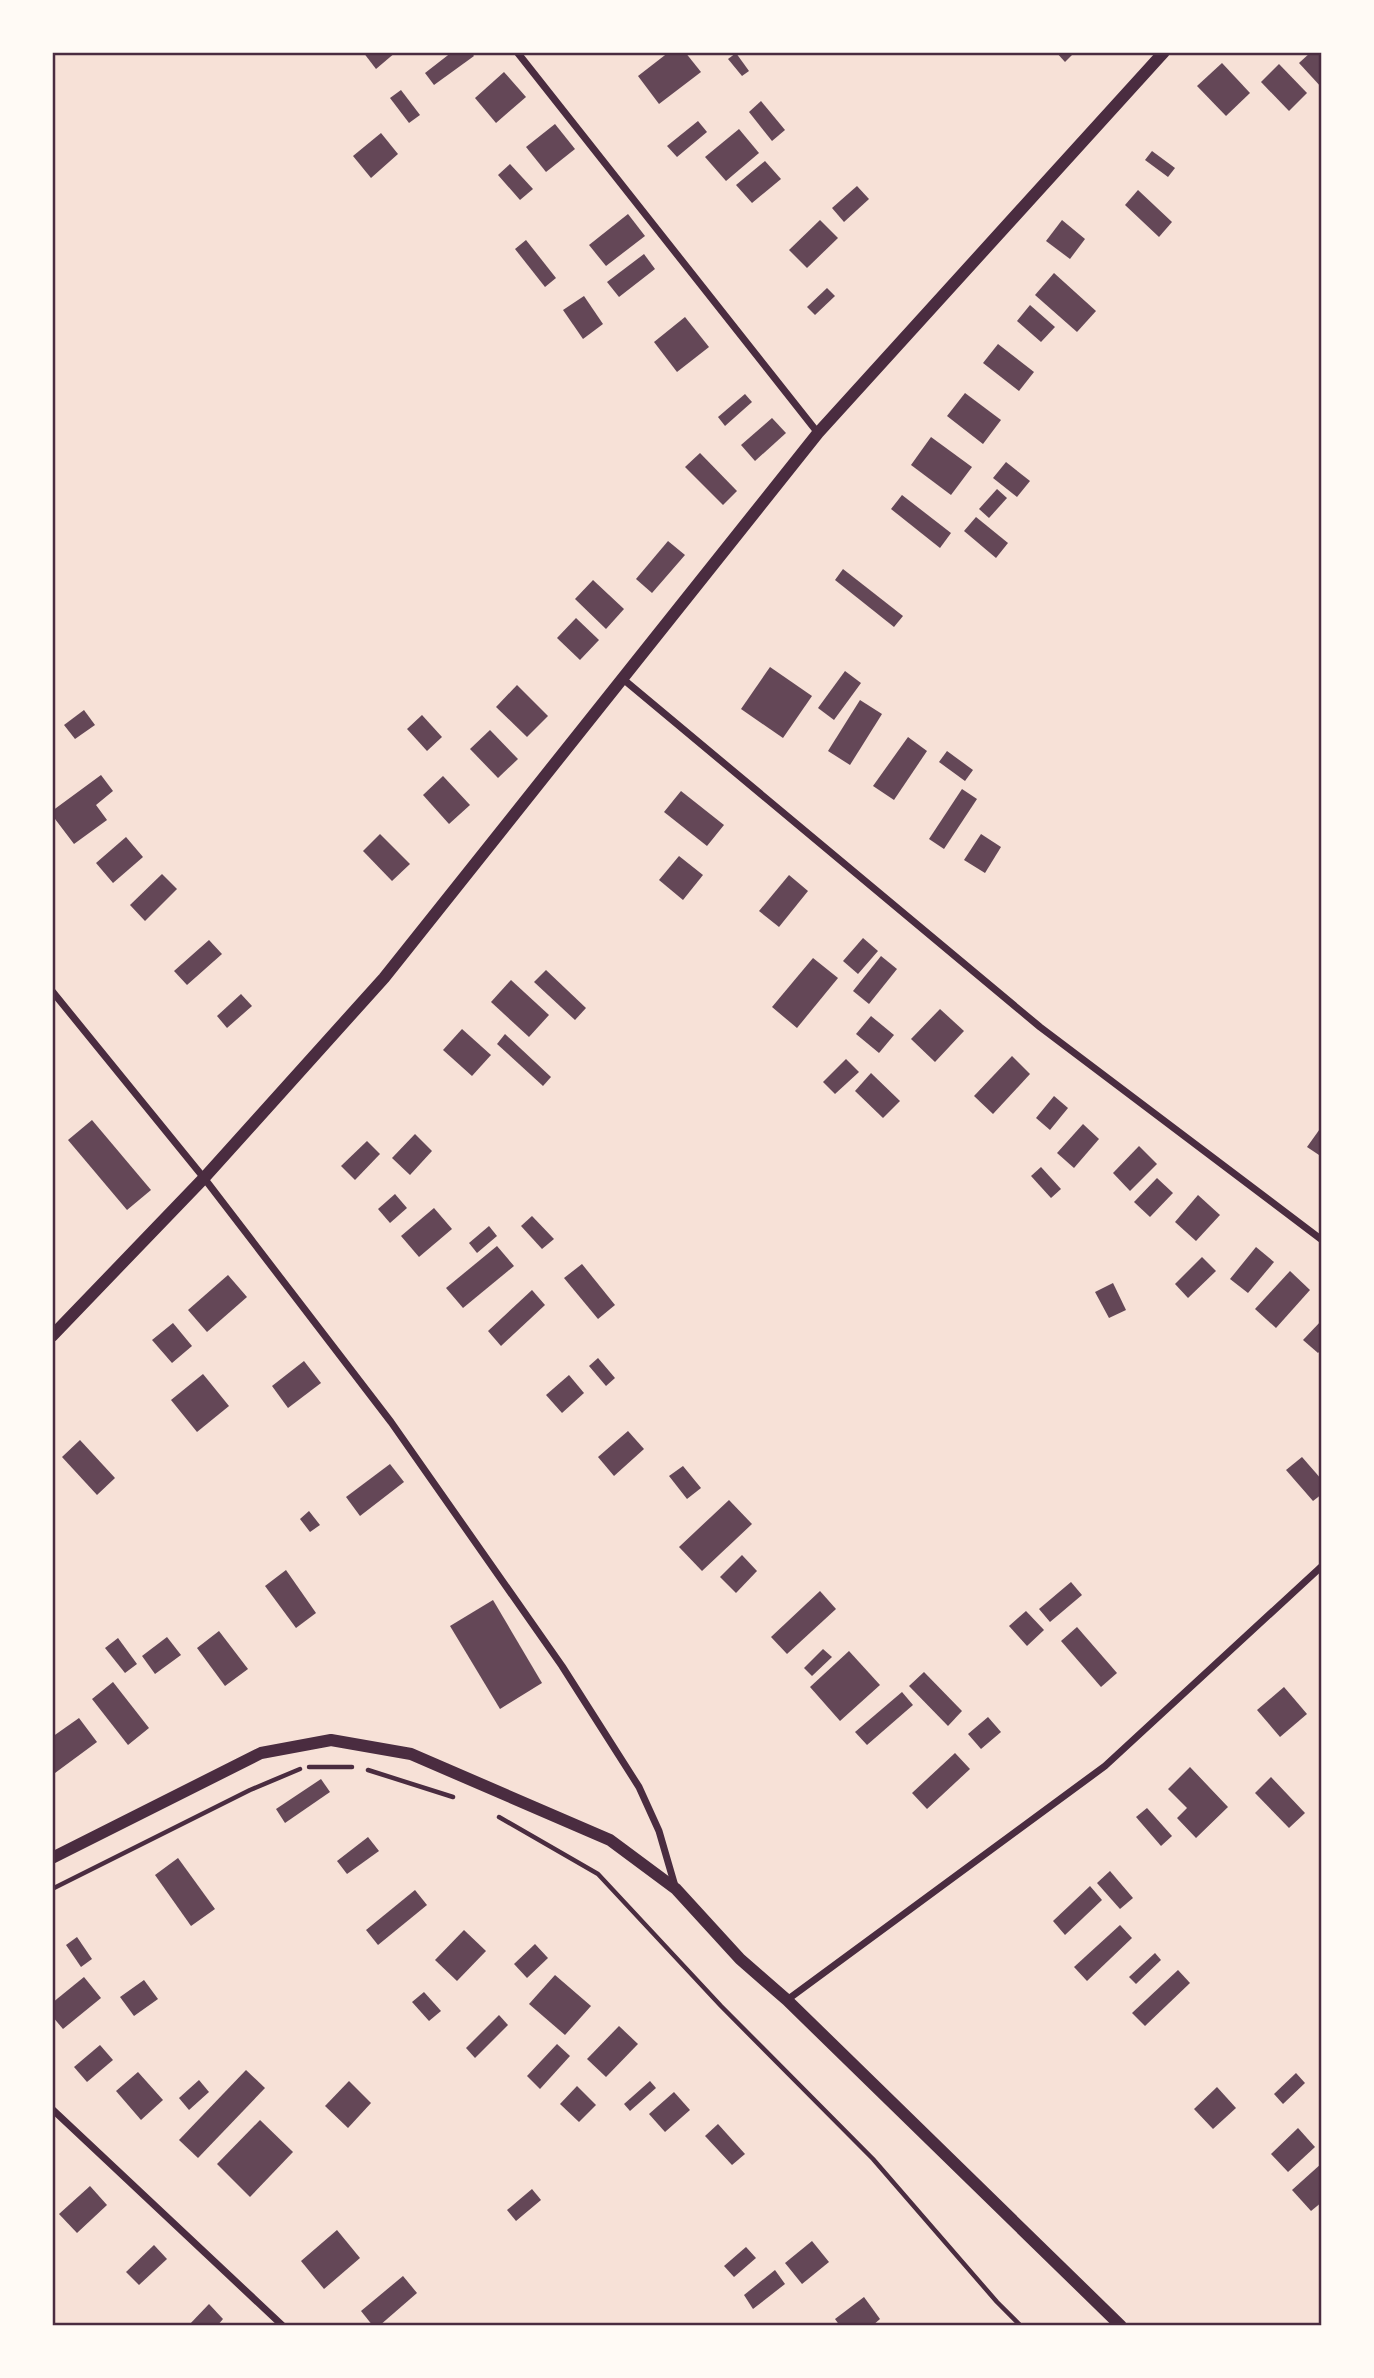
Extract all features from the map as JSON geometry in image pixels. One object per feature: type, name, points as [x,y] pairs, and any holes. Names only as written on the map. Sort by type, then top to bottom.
[{"type":"street","points":[[517,52],[818,433]]},
{"type":"street","points":[[52,1336],[204,1178],[384,978],[818,433],[1164,52]]},
{"type":"street","points":[[623,679],[1040,1027],[1321,1240]]},
{"type":"street","points":[[52,991],[204,1178],[391,1422],[562,1666],[639,1787],[659,1831],[676,1889]]},
{"type":"street","points":[[787,2000],[1105,1766],[1321,1566]]},
{"type":"street","points":[[52,1858],[261,1754],[331,1740],[411,1754],[610,1840],[676,1889],[740,1959],[787,2000],[1121,2326]]},
{"type":"street","points":[[52,2109],[283,2326]]},
{"type":"path","points":[[52,1889],[250,1790],[304,1767],[359,1767],[458,1799]]},
{"type":"path","points":[[492,1813],[598,1874],[721,2006],[873,2159],[1021,2326]]},
{"type":"building","points":[[363,52],[396,52],[376,69]]},
{"type":"building","points":[[452,52],[471,52],[474,56],[434,85],[425,73]]},
{"type":"building","points":[[669,52],[685,52],[701,72],[659,104],[638,76]]},
{"type":"building","points":[[1056,52],[1075,52],[1065,62]]},
{"type":"building","points":[[1311,52],[1322,52],[1322,88],[1299,63]]},
{"type":"building","points":[[736,53],[749,71],[742,76],[728,59]]},
{"type":"building","points":[[1222,63],[1250,93],[1226,116],[1197,86]]},
{"type":"building","points":[[1279,64],[1307,93],[1289,111],[1261,82]]},
{"type":"building","points":[[504,72],[526,97],[496,123],[475,98]]},
{"type":"building","points":[[401,90],[420,115],[409,123],[390,98]]},
{"type":"building","points":[[761,101],[785,130],[772,141],[749,112]]},
{"type":"building","points":[[698,121],[707,132],[677,157],[667,146]]},
{"type":"building","points":[[555,124],[575,149],[546,172],[526,147]]},
{"type":"building","points":[[739,129],[759,153],[726,181],[705,157]]},
{"type":"building","points":[[381,133],[398,154],[371,178],[353,156]]},
{"type":"building","points":[[1152,151],[1175,168],[1168,177],[1145,160]]},
{"type":"building","points":[[765,161],[781,179],[752,203],[736,185]]},
{"type":"building","points":[[510,164],[533,189],[520,200],[498,175]]},
{"type":"building","points":[[857,186],[869,199],[844,222],[832,208]]},
{"type":"building","points":[[1138,190],[1172,222],[1159,237],[1125,205]]},
{"type":"building","points":[[628,214],[645,236],[606,266],[589,245]]},
{"type":"building","points":[[820,220],[838,238],[807,268],[789,250]]},
{"type":"building","points":[[1062,220],[1085,239],[1070,259],[1046,241]]},
{"type":"building","points":[[526,240],[556,278],[545,287],[515,249]]},
{"type":"building","points":[[644,254],[655,269],[619,297],[607,282]]},
{"type":"building","points":[[1054,273],[1096,311],[1077,332],[1035,295]]},
{"type":"building","points":[[827,288],[835,296],[815,315],[807,307]]},
{"type":"building","points":[[584,296],[603,324],[583,339],[563,310]]},
{"type":"building","points":[[1030,305],[1055,327],[1041,342],[1017,321]]},
{"type":"building","points":[[685,317],[709,347],[677,372],[654,342]]},
{"type":"building","points":[[998,344],[1034,372],[1019,391],[983,363]]},
{"type":"building","points":[[965,393],[1001,420],[983,444],[947,416]]},
{"type":"building","points":[[745,394],[752,402],[725,426],[718,417]]},
{"type":"building","points":[[772,418],[786,433],[755,461],[741,445]]},
{"type":"building","points":[[931,437],[972,467],[951,495],[911,465]]},
{"type":"building","points":[[700,453],[737,491],[723,505],[685,467]]},
{"type":"building","points":[[1006,462],[1030,481],[1017,497],[993,478]]},
{"type":"building","points":[[997,489],[1007,498],[989,518],[979,509]]},
{"type":"building","points":[[902,495],[951,533],[940,548],[891,509]]},
{"type":"building","points":[[976,517],[1008,543],[996,558],[964,531]]},
{"type":"building","points":[[668,541],[685,555],[652,593],[636,579]]},
{"type":"building","points":[[843,569],[903,616],[894,627],[835,580]]},
{"type":"building","points":[[593,580],[624,609],[606,629],[575,599]]},
{"type":"building","points":[[576,618],[599,640],[580,660],[557,638]]},
{"type":"building","points":[[770,667],[812,696],[783,738],[741,709]]},
{"type":"building","points":[[845,671],[861,683],[834,720],[818,708]]},
{"type":"building","points":[[517,685],[548,716],[527,737],[496,707]]},
{"type":"building","points":[[860,700],[882,714],[850,765],[828,751]]},
{"type":"building","points":[[84,710],[95,725],[75,739],[64,725]]},
{"type":"building","points":[[422,715],[442,737],[427,751],[407,729]]},
{"type":"building","points":[[490,730],[518,759],[498,778],[470,749]]},
{"type":"building","points":[[908,737],[927,751],[894,800],[873,786]]},
{"type":"building","points":[[947,751],[973,770],[965,781],[939,762]]},
{"type":"building","points":[[101,775],[113,791],[96,805],[107,820],[74,844],[52,815],[52,811]]},
{"type":"building","points":[[443,776],[470,805],[449,824],[423,795]]},
{"type":"building","points":[[962,789],[977,799],[944,849],[929,839]]},
{"type":"building","points":[[681,791],[724,825],[707,846],[664,812]]},
{"type":"building","points":[[380,834],[410,864],[392,881],[363,851]]},
{"type":"building","points":[[981,834],[1001,847],[985,873],[964,860]]},
{"type":"building","points":[[126,837],[143,857],[113,883],[96,863]]},
{"type":"building","points":[[679,856],[703,875],[683,900],[659,880]]},
{"type":"building","points":[[162,874],[177,889],[145,921],[130,905]]},
{"type":"building","points":[[789,875],[808,891],[779,927],[759,911]]},
{"type":"building","points":[[863,938],[878,951],[858,974],[843,961]]},
{"type":"building","points":[[209,940],[222,954],[187,985],[174,971]]},
{"type":"building","points":[[881,956],[897,969],[869,1004],[853,991]]},
{"type":"building","points":[[813,958],[838,978],[797,1028],[772,1007]]},
{"type":"building","points":[[546,970],[586,1008],[575,1020],[534,982]]},
{"type":"building","points":[[511,980],[549,1015],[529,1037],[491,1002]]},
{"type":"building","points":[[241,994],[252,1006],[227,1028],[217,1016]]},
{"type":"building","points":[[940,1009],[964,1031],[935,1062],[911,1039]]},
{"type":"building","points":[[871,1016],[894,1035],[879,1053],[856,1034]]},
{"type":"building","points":[[462,1029],[491,1055],[472,1076],[443,1050]]},
{"type":"building","points":[[505,1034],[551,1077],[543,1086],[497,1044]]},
{"type":"building","points":[[1012,1056],[1030,1074],[993,1114],[974,1096]]},
{"type":"building","points":[[846,1059],[859,1072],[835,1094],[823,1082]]},
{"type":"building","points":[[871,1073],[900,1101],[883,1118],[855,1091]]},
{"type":"building","points":[[1054,1096],[1068,1108],[1050,1130],[1036,1118]]},
{"type":"building","points":[[92,1120],[151,1190],[127,1210],[68,1140]]},
{"type":"building","points":[[1083,1124],[1099,1139],[1074,1168],[1057,1153]]},
{"type":"building","points":[[1322,1126],[1322,1157],[1307,1147]]},
{"type":"building","points":[[415,1134],[432,1151],[410,1175],[392,1158]]},
{"type":"building","points":[[367,1141],[380,1154],[355,1180],[341,1166]]},
{"type":"building","points":[[1139,1146],[1157,1164],[1130,1191],[1113,1173]]},
{"type":"building","points":[[1041,1167],[1061,1189],[1051,1198],[1031,1176]]},
{"type":"building","points":[[1157,1178],[1173,1193],[1150,1217],[1134,1202]]},
{"type":"building","points":[[395,1194],[407,1208],[390,1223],[378,1209]]},
{"type":"building","points":[[1198,1195],[1220,1215],[1196,1241],[1175,1222]]},
{"type":"building","points":[[434,1208],[452,1229],[419,1257],[401,1236]]},
{"type":"building","points":[[532,1216],[554,1239],[542,1249],[521,1226]]},
{"type":"building","points":[[489,1226],[497,1236],[477,1253],[469,1243]]},
{"type":"building","points":[[497,1246],[514,1266],[463,1308],[446,1288]]},
{"type":"building","points":[[1256,1247],[1274,1262],[1248,1293],[1230,1279]]},
{"type":"building","points":[[1202,1257],[1216,1271],[1188,1298],[1175,1284]]},
{"type":"building","points":[[582,1264],[615,1305],[598,1319],[564,1278]]},
{"type":"building","points":[[1290,1271],[1310,1290],[1276,1328],[1255,1309]]},
{"type":"building","points":[[228,1275],[247,1297],[207,1332],[188,1310]]},
{"type":"building","points":[[1113,1283],[1126,1310],[1109,1318],[1095,1292]]},
{"type":"building","points":[[532,1290],[545,1305],[501,1346],[488,1331]]},
{"type":"building","points":[[1322,1320],[1322,1349],[1318,1353],[1303,1340]]},
{"type":"building","points":[[173,1323],[192,1346],[172,1363],[152,1340]]},
{"type":"building","points":[[598,1358],[615,1378],[606,1386],[589,1366]]},
{"type":"building","points":[[304,1361],[321,1383],[288,1408],[272,1386]]},
{"type":"building","points":[[203,1374],[229,1406],[197,1432],[171,1400]]},
{"type":"building","points":[[569,1375],[584,1393],[562,1413],[546,1395]]},
{"type":"building","points":[[628,1431],[644,1449],[614,1476],[598,1457]]},
{"type":"building","points":[[80,1440],[115,1478],[97,1495],[62,1457]]},
{"type":"building","points":[[1302,1457],[1322,1480],[1322,1494],[1313,1501],[1286,1470]]},
{"type":"building","points":[[390,1464],[404,1482],[360,1516],[346,1497]]},
{"type":"building","points":[[683,1466],[701,1488],[687,1499],[669,1476]]},
{"type":"building","points":[[729,1500],[752,1524],[702,1571],[679,1547]]},
{"type":"building","points":[[309,1511],[320,1525],[310,1532],[300,1519]]},
{"type":"building","points":[[742,1555],[757,1571],[736,1593],[720,1577]]},
{"type":"building","points":[[286,1570],[316,1613],[296,1628],[265,1586]]},
{"type":"building","points":[[1071,1582],[1082,1595],[1050,1622],[1039,1609]]},
{"type":"building","points":[[820,1591],[836,1609],[787,1654],[771,1637]]},
{"type":"building","points":[[493,1600],[542,1683],[500,1709],[450,1626]]},
{"type":"building","points":[[1026,1611],[1044,1630],[1027,1646],[1009,1626]]},
{"type":"building","points":[[1077,1627],[1117,1673],[1101,1687],[1061,1641]]},
{"type":"building","points":[[219,1631],[248,1669],[225,1686],[197,1648]]},
{"type":"building","points":[[167,1637],[181,1655],[155,1674],[142,1656]]},
{"type":"building","points":[[118,1638],[137,1664],[125,1673],[105,1648]]},
{"type":"building","points":[[823,1649],[832,1657],[812,1676],[804,1668]]},
{"type":"building","points":[[849,1651],[880,1685],[840,1721],[810,1687]]},
{"type":"building","points":[[924,1672],[962,1711],[948,1726],[909,1686]]},
{"type":"building","points":[[113,1682],[149,1728],[128,1745],[92,1699]]},
{"type":"building","points":[[1284,1687],[1307,1714],[1280,1737],[1257,1710]]},
{"type":"building","points":[[902,1692],[913,1705],[867,1745],[855,1732]]},
{"type":"building","points":[[988,1717],[1001,1732],[981,1749],[968,1734]]},
{"type":"building","points":[[79,1718],[97,1742],[55,1773],[52,1770],[52,1737]]},
{"type":"building","points":[[955,1753],[970,1769],[927,1809],[912,1793]]},
{"type":"building","points":[[1190,1767],[1228,1807],[1196,1838],[1177,1818],[1187,1808],[1168,1789]]},
{"type":"building","points":[[1271,1777],[1305,1813],[1289,1828],[1255,1793]]},
{"type":"building","points":[[321,1779],[330,1792],[285,1823],[276,1809]]},
{"type":"building","points":[[1147,1808],[1172,1836],[1161,1846],[1136,1817]]},
{"type":"building","points":[[368,1837],[379,1851],[347,1874],[337,1861]]},
{"type":"building","points":[[178,1858],[215,1909],[191,1926],[155,1875]]},
{"type":"building","points":[[1110,1871],[1133,1898],[1120,1909],[1097,1883]]},
{"type":"building","points":[[1090,1886],[1102,1900],[1065,1935],[1053,1921]]},
{"type":"building","points":[[415,1890],[427,1905],[378,1945],[366,1930]]},
{"type":"building","points":[[1120,1925],[1132,1938],[1087,1981],[1074,1967]]},
{"type":"building","points":[[464,1930],[486,1951],[457,1981],[435,1960]]},
{"type":"building","points":[[77,1937],[92,1959],[81,1967],[66,1945]]},
{"type":"building","points":[[535,1944],[548,1958],[527,1978],[514,1964]]},
{"type":"building","points":[[1155,1953],[1161,1960],[1136,1984],[1129,1977]]},
{"type":"building","points":[[1178,1970],[1190,1983],[1145,2026],[1132,2013]]},
{"type":"building","points":[[555,1975],[591,2006],[565,2035],[529,2004]]},
{"type":"building","points":[[84,1977],[101,1998],[63,2029],[52,2016],[52,2003]]},
{"type":"building","points":[[144,1980],[158,1999],[134,2016],[120,1997]]},
{"type":"building","points":[[424,1992],[441,2011],[429,2021],[412,2002]]},
{"type":"building","points":[[499,2015],[508,2025],[475,2058],[466,2048]]},
{"type":"building","points":[[619,2026],[638,2044],[606,2077],[587,2059]]},
{"type":"building","points":[[557,2044],[570,2056],[540,2089],[527,2076]]},
{"type":"building","points":[[100,2045],[113,2060],[87,2082],[74,2067]]},
{"type":"building","points":[[246,2070],[265,2088],[198,2158],[179,2140]]},
{"type":"building","points":[[138,2072],[163,2100],[141,2120],[116,2091]]},
{"type":"building","points":[[1296,2073],[1305,2083],[1283,2104],[1274,2094]]},
{"type":"building","points":[[199,2080],[209,2092],[189,2110],[179,2098]]},
{"type":"building","points":[[349,2081],[371,2103],[348,2128],[325,2106]]},
{"type":"building","points":[[650,2081],[656,2088],[630,2111],[624,2104]]},
{"type":"building","points":[[577,2086],[596,2105],[579,2122],[560,2104]]},
{"type":"building","points":[[1217,2087],[1236,2108],[1213,2129],[1194,2109]]},
{"type":"building","points":[[674,2092],[690,2110],[665,2132],[649,2114]]},
{"type":"building","points":[[260,2120],[293,2152],[250,2197],[217,2164]]},
{"type":"building","points":[[718,2124],[745,2154],[732,2165],[705,2136]]},
{"type":"building","points":[[1298,2128],[1315,2147],[1288,2172],[1271,2154]]},
{"type":"building","points":[[1322,2163],[1322,2202],[1311,2211],[1292,2190]]},
{"type":"building","points":[[90,2186],[107,2205],[77,2233],[59,2214]]},
{"type":"building","points":[[532,2189],[541,2200],[516,2221],[507,2210]]},
{"type":"building","points":[[337,2230],[360,2258],[324,2289],[301,2261]]},
{"type":"building","points":[[812,2241],[829,2262],[802,2284],[785,2263]]},
{"type":"building","points":[[154,2245],[167,2259],[139,2285],[126,2272]]},
{"type":"building","points":[[746,2247],[756,2258],[734,2277],[724,2266]]},
{"type":"building","points":[[775,2270],[785,2284],[753,2309],[744,2295]]},
{"type":"building","points":[[403,2276],[417,2293],[379,2326],[373,2326],[361,2311]]},
{"type":"building","points":[[864,2297],[880,2319],[872,2326],[840,2326],[835,2319]]},
{"type":"building","points":[[209,2304],[223,2319],[217,2326],[188,2326]]}]
